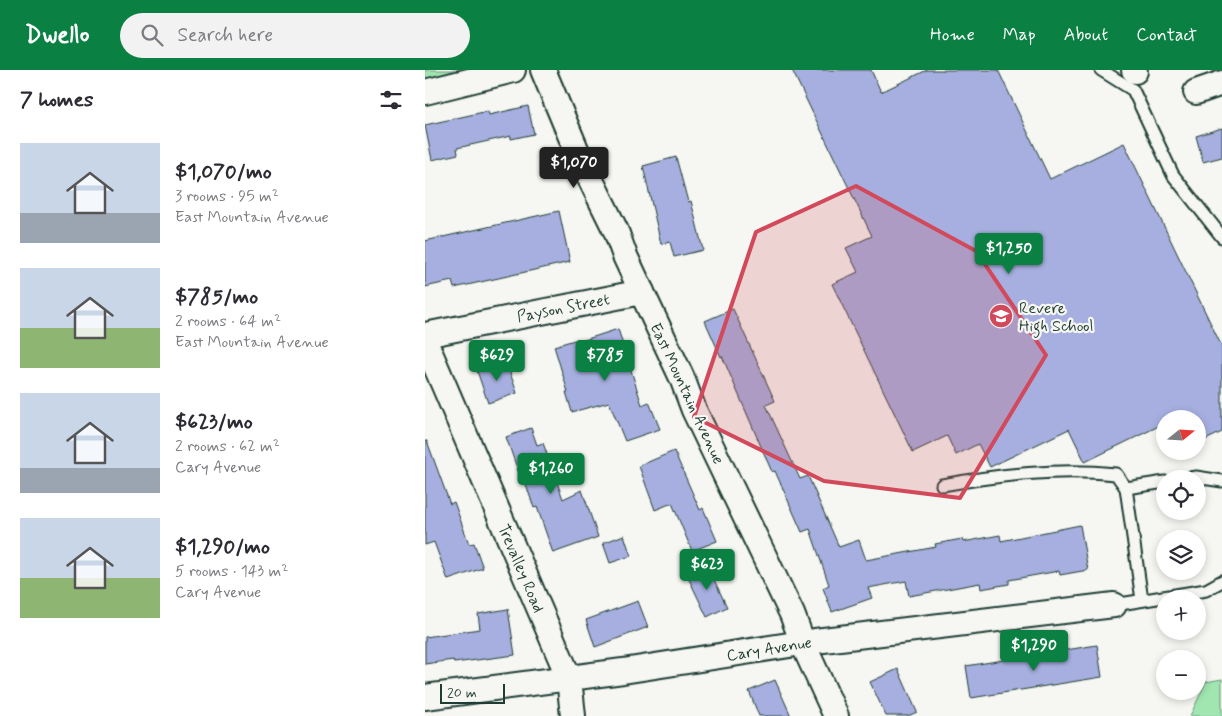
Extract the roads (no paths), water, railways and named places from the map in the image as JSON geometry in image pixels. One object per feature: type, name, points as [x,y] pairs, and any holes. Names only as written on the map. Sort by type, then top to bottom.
[{"type":"street","points":[[425,92],[513,70]]},
{"type":"street","name":"East Mountain Avenue","points":[[543,70],[578,154],[616,231],[694,410],[792,614],[836,716]]},
{"type":"street","points":[[1196,92],[1222,84]]},
{"type":"street","name":"Payson Street","points":[[425,335],[642,292]]},
{"type":"street","name":"Trevalley Road","points":[[425,340],[569,678],[573,716]]},
{"type":"street","name":"Cary Avenue","points":[[425,696],[623,671],[803,643],[1114,605]]},
{"type":"lane","points":[[1101,70],[1133,90],[1173,175],[1222,237]]},
{"type":"lane","points":[[942,485],[983,477],[1048,472],[1116,474],[1126,488],[1142,600]]},
{"type":"lane","points":[[1206,478],[1222,480]]},
{"type":"lane","points":[[1126,488],[1156,483]]},
{"type":"lane","points":[[1114,605],[1206,590],[1222,581]]},
{"type":"place","name":"Revere High School","points":[[1001,316]]}]
